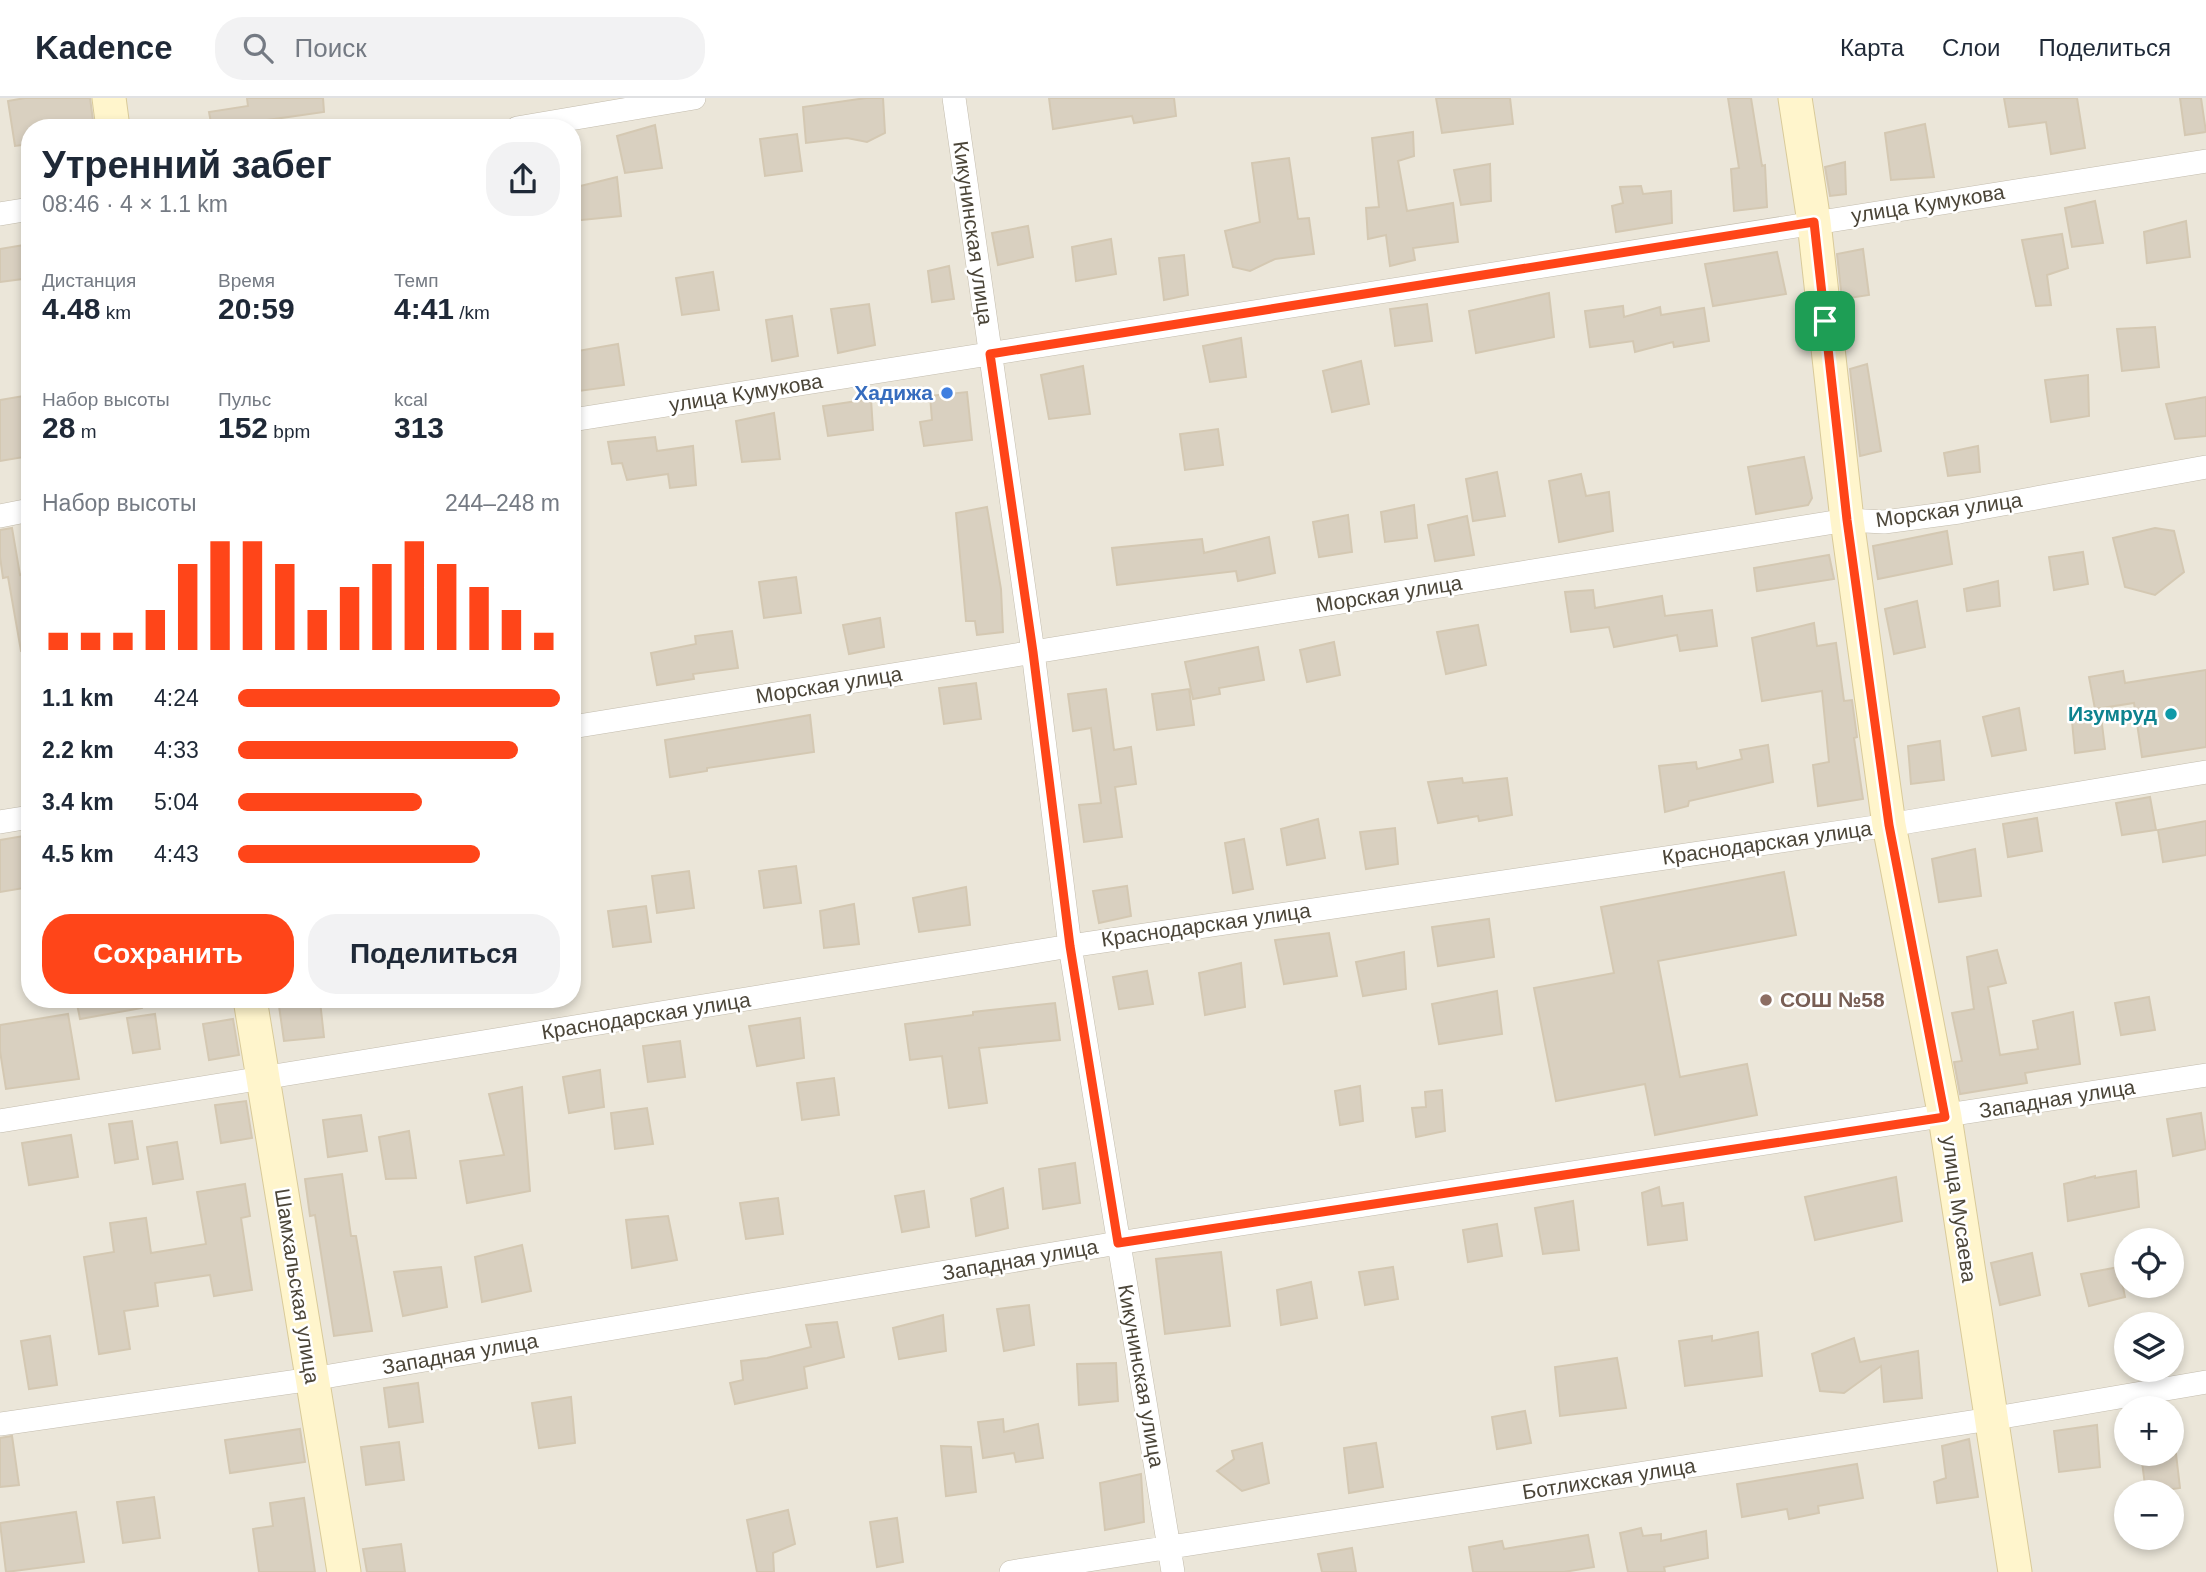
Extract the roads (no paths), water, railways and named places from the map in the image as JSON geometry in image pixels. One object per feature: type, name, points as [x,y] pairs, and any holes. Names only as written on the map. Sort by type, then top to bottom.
[{"type":"street","points":[[109,98],[112,119]]},
{"type":"street","points":[[570,119],[694,98]]},
{"type":"street","name":"Кикунинская улица","points":[[954,98],[1033,652],[1070,946],[1173,1572]]},
{"type":"street","name":"улица Мусаева","points":[[1795,98],[1814,222],[1847,520],[1889,825],[1945,1117],[2015,1572]]},
{"type":"street","name":"улица Кумукова","points":[[581,419],[2206,161]]},
{"type":"street","points":[[0,214],[21,210]]},
{"type":"street","name":"Морская улица","points":[[581,726],[1847,520],[1884,522],[1959,512],[2206,467]]},
{"type":"street","points":[[0,516],[21,512]]},
{"type":"street","name":"Краснодарская улица","points":[[0,1121],[1070,946],[1889,825],[2206,772]]},
{"type":"street","points":[[0,822],[21,818]]},
{"type":"street","name":"Шамхальская улица","points":[[252,1008],[344,1572]]},
{"type":"street","name":"Западная улица","points":[[0,1424],[312,1379],[1118,1243],[2206,1075]]},
{"type":"street","name":"Ботлихская улица","points":[[1011,1572],[1990,1419],[2206,1382]]},
{"type":"place","name":"Хадижа","points":[[947,393]]},
{"type":"place","name":"Изумруд","points":[[2171,714]]},
{"type":"place","name":"СОШ №58","points":[[1766,1000]]}]
